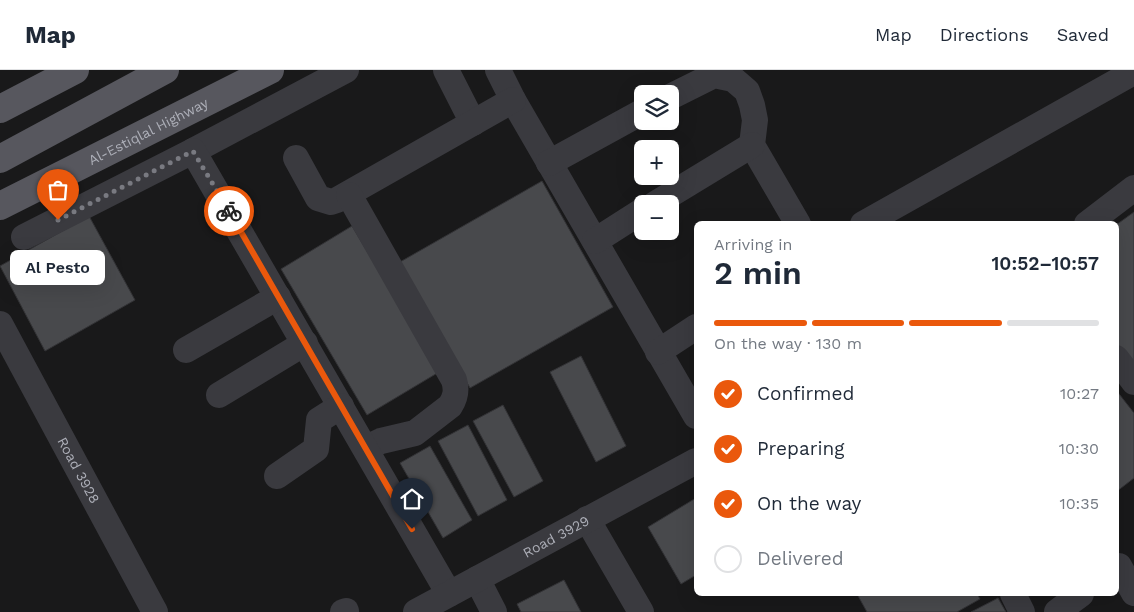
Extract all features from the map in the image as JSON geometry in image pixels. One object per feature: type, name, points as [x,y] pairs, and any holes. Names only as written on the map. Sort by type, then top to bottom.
[{"type":"main road","points":[[0,109],[75,70]]},
{"type":"main road","points":[[0,159],[165,70]]},
{"type":"main road","name":"Al-Estiqlal Highway","points":[[0,206],[270,70]]},
{"type":"street","points":[[24,237],[346,70]]},
{"type":"street","points":[[446,70],[473,123]]},
{"type":"street","points":[[498,70],[549,163],[694,413]]},
{"type":"street","points":[[867,221],[1132,73]]},
{"type":"street","points":[[679,92],[714,75],[733,80],[747,91],[755,120],[752,145],[796,221]]},
{"type":"street","points":[[296,158],[318,198],[331,202],[348,195],[513,100]]},
{"type":"street","points":[[549,163],[634,116]]},
{"type":"street","points":[[670,195],[752,145]]},
{"type":"street","points":[[193,151],[449,594]]},
{"type":"street","points":[[1091,221],[1134,188]]},
{"type":"street","points":[[0,220],[26,194]]},
{"type":"street","points":[[348,195],[450,372],[456,387],[454,400],[450,406],[414,432],[381,441],[366,448]]},
{"type":"street","points":[[595,241],[634,217]]},
{"type":"street","points":[[186,350],[278,297]]},
{"type":"street","name":"Road 3928","points":[[1,327],[156,612]]},
{"type":"street","points":[[658,352],[694,328]]},
{"type":"street","points":[[219,395],[305,343]]},
{"type":"street","points":[[1119,362],[1134,382]]},
{"type":"street","points":[[276,476],[316,449],[318,420],[341,406]]},
{"type":"street","name":"Road 3929","points":[[416,612],[694,462]]},
{"type":"street","points":[[588,520],[641,612]]},
{"type":"street","points":[[1123,563],[1134,593]]},
{"type":"street","points":[[477,579],[494,612]]},
{"type":"street","points":[[1014,596],[1022,612]]},
{"type":"street","points":[[1057,612],[1078,596]]},
{"type":"building","points":[[542,181],[613,307],[470,388],[400,262]]},
{"type":"building","points":[[1134,212],[1134,368],[1119,346],[1119,223]]},
{"type":"building","points":[[89,216],[135,300],[45,351],[0,266]]},
{"type":"building","points":[[352,226],[439,372],[367,415],[281,269]]},
{"type":"building","points":[[581,356],[626,446],[596,462],[550,372]]},
{"type":"building","points":[[1119,394],[1134,413],[1134,478],[1119,490]]},
{"type":"building","points":[[503,405],[543,481],[514,497],[473,421]]},
{"type":"building","points":[[468,425],[507,500],[478,516],[438,441]]},
{"type":"building","points":[[430,446],[472,520],[443,538],[400,463]]},
{"type":"building","points":[[694,499],[694,576],[681,584],[648,527]]},
{"type":"building","points":[[564,580],[581,612],[521,612],[517,604]]},
{"type":"building","points":[[858,596],[978,596],[980,599],[957,612],[867,612]]},
{"type":"building","points":[[998,598],[1006,612],[971,612]]},
{"type":"way so far","points":[[58,220],[193,151],[229,211]]},
{"type":"place","name":"Al Pesto","points":[[58,220]]},
{"type":"route","points":[[229,211],[412,529]]}]
